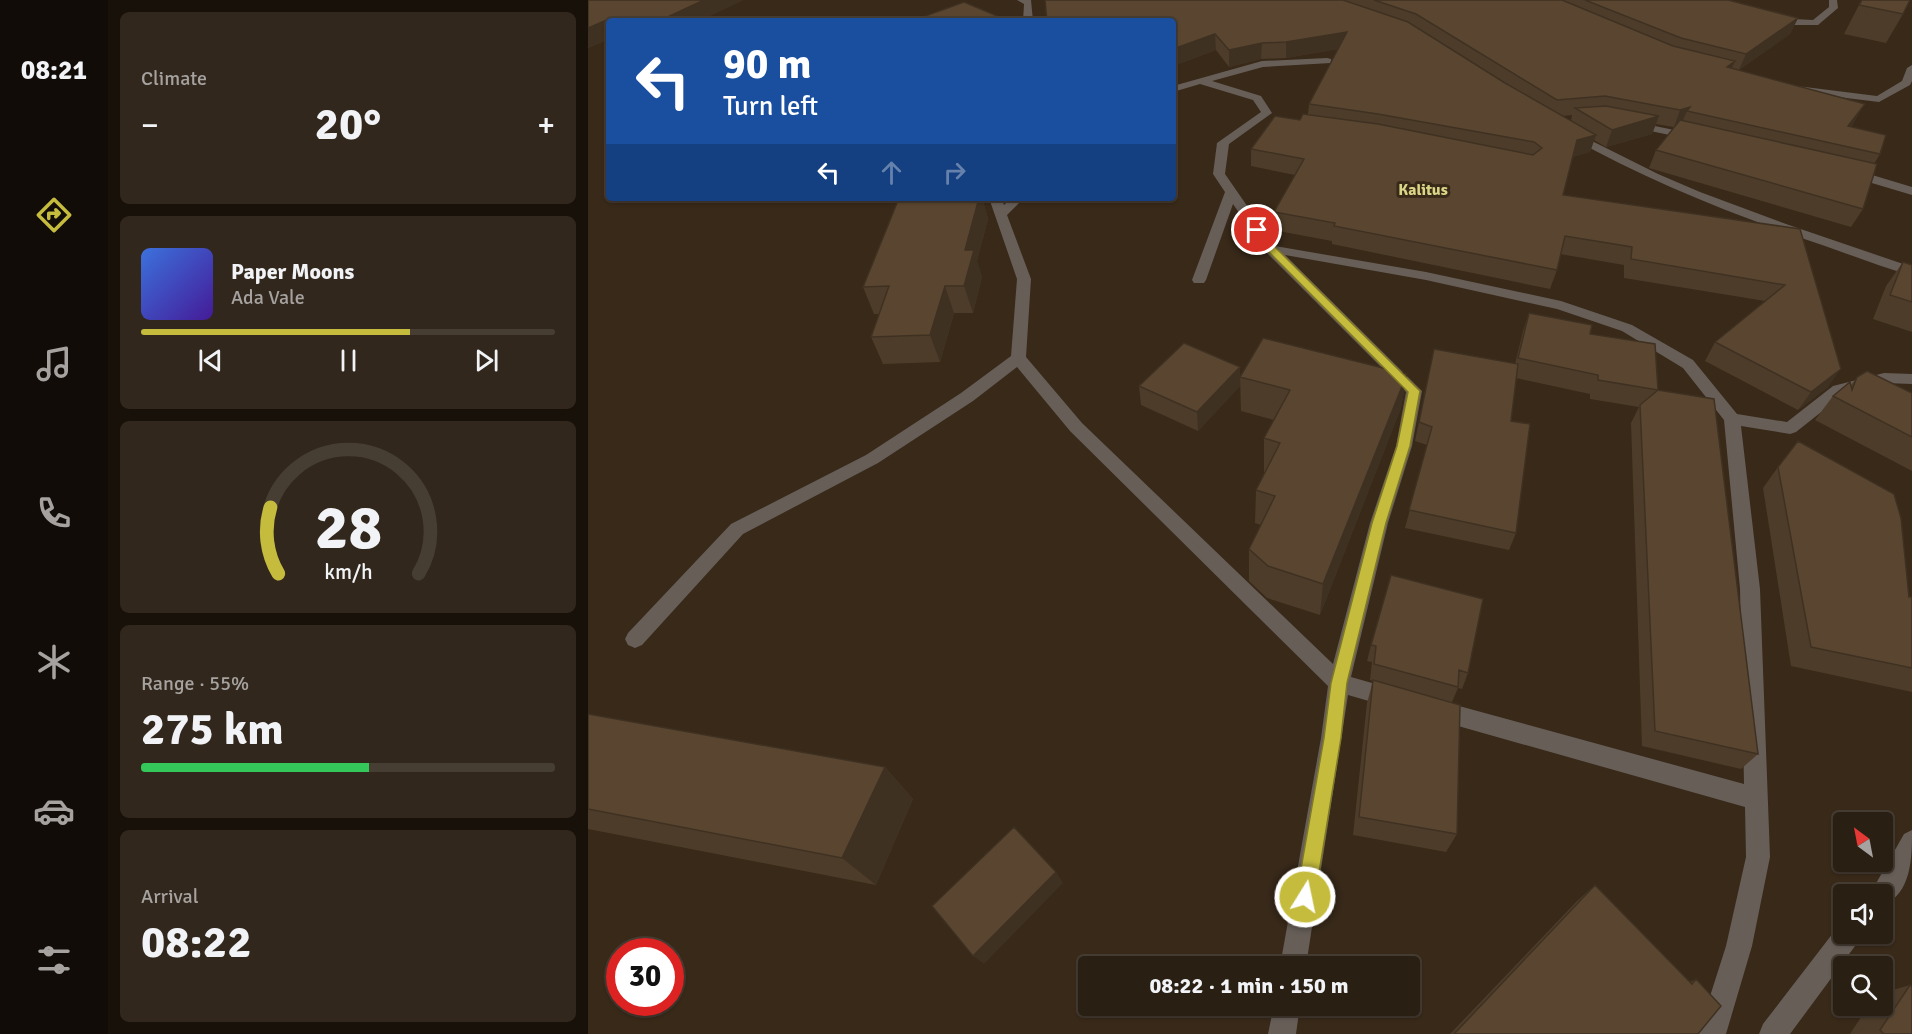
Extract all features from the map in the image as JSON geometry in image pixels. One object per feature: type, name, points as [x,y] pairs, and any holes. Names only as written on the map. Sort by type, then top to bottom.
[{"type":"street","points":[[1021,0],[1028,2],[1028,18]]},
{"type":"street","points":[[1762,14],[1793,22],[1815,23],[1834,8],[1833,0]]},
{"type":"street","points":[[1176,88],[1262,64],[1327,61]]},
{"type":"street","points":[[1786,87],[1879,99],[1906,83],[1912,68]]},
{"type":"street","points":[[1203,81],[1257,98],[1272,115],[1223,142],[1218,174],[1271,249],[1414,391],[1404,446],[1379,523],[1339,683],[1332,738],[1295,956]]},
{"type":"street","points":[[1623,123],[1702,139]]},
{"type":"street","points":[[1561,128],[1612,158],[1730,210],[1912,271]]},
{"type":"street","points":[[1834,169],[1881,180],[1912,191]]},
{"type":"street","points":[[1199,280],[1231,193]]},
{"type":"street","points":[[998,206],[1024,279],[1018,358],[1076,427],[1339,683],[1756,799]]},
{"type":"street","points":[[1271,249],[1426,276],[1561,305],[1628,328],[1688,364],[1732,419],[1750,589],[1758,857],[1739,946],[1712,1034]]},
{"type":"street","points":[[635,639],[737,529],[872,459],[968,397],[1018,358]]},
{"type":"street","points":[[1732,419],[1790,428],[1839,390],[1884,378],[1912,379]]},
{"type":"street","points":[[1889,884],[1912,842]]},
{"type":"street","points":[[1893,885],[1912,872]]},
{"type":"street","points":[[1773,1034],[1841,944]]},
{"type":"street","points":[[1282,1034],[1285,1016]]},
{"type":"building","points":[[588,0],[704,0],[665,18],[606,18],[606,20],[588,28]]},
{"type":"building","points":[[1045,0],[1343,0],[1408,22],[1505,83],[1596,135],[1577,140],[1563,195],[1800,229],[1841,369],[1811,392],[1715,342],[1785,285],[1631,259],[1632,247],[1565,236],[1557,270],[1274,212],[1304,159],[1251,149],[1275,116],[1300,120],[1303,114],[1378,124],[1533,155],[1542,148],[1534,142],[1309,104],[1347,32],[1286,42],[1262,43],[1229,50],[1215,34],[1176,48],[1176,18],[1047,18]]},
{"type":"building","points":[[1374,0],[1562,0],[1673,46],[1735,61],[1727,67],[1865,104],[1848,126],[1886,135],[1880,154],[1687,111],[1690,107],[1680,110],[1605,96],[1557,100],[1416,14]]},
{"type":"building","points":[[1585,0],[1728,0],[1798,18],[1746,54],[1681,38]]},
{"type":"building","points":[[1862,0],[1910,0],[1903,14],[1859,5]]},
{"type":"building","points":[[964,2],[1002,18],[920,18]]},
{"type":"building","points":[[1606,106],[1659,116],[1612,130],[1575,108]]},
{"type":"building","points":[[1680,120],[1877,164],[1863,209],[1656,150]]},
{"type":"building","points":[[898,201],[978,201],[965,250],[974,250],[964,286],[945,286],[930,335],[871,337],[889,286],[863,287]]},
{"type":"building","points":[[1903,262],[1912,265],[1912,302],[1890,295]]},
{"type":"building","points":[[1529,313],[1592,325],[1590,334],[1655,344],[1658,390],[1598,380],[1598,375],[1518,358]]},
{"type":"building","points":[[1263,338],[1407,374],[1323,584],[1268,566],[1249,549],[1275,496],[1256,490],[1280,443],[1264,438],[1290,390],[1240,377]]},
{"type":"building","points":[[1184,343],[1240,367],[1197,412],[1139,386]]},
{"type":"building","points":[[1434,349],[1518,364],[1511,421],[1530,424],[1516,533],[1409,510],[1432,427],[1419,422]]},
{"type":"building","points":[[1867,371],[1912,393],[1912,437],[1833,396],[1850,382],[1852,390],[1857,377]]},
{"type":"building","points":[[1658,390],[1714,399],[1758,754],[1655,731],[1640,405]]},
{"type":"building","points":[[1798,441],[1894,494],[1901,518],[1909,597],[1912,597],[1912,668],[1811,647],[1778,467]]},
{"type":"building","points":[[1391,575],[1483,599],[1468,673],[1459,670],[1458,687],[1374,664],[1376,646],[1371,645]]},
{"type":"building","points":[[1373,680],[1460,705],[1457,834],[1359,817]]},
{"type":"building","points":[[588,714],[885,767],[842,858],[588,809]]},
{"type":"building","points":[[1014,827],[1056,872],[973,956],[932,906]]},
{"type":"building","points":[[1595,885],[1692,984],[1696,979],[1721,1006],[1698,1034],[1454,1034]]},
{"type":"building","points":[[1910,985],[1912,987],[1912,1034],[1884,1034],[1880,1030],[1889,1016],[1893,1016],[1893,1010]]},
{"type":"district","name":"Kalitus","points":[[1423,190]]},
{"type":"route","points":[[1257,230],[1271,249],[1414,391],[1404,446],[1379,523],[1339,683],[1305,897]]}]
